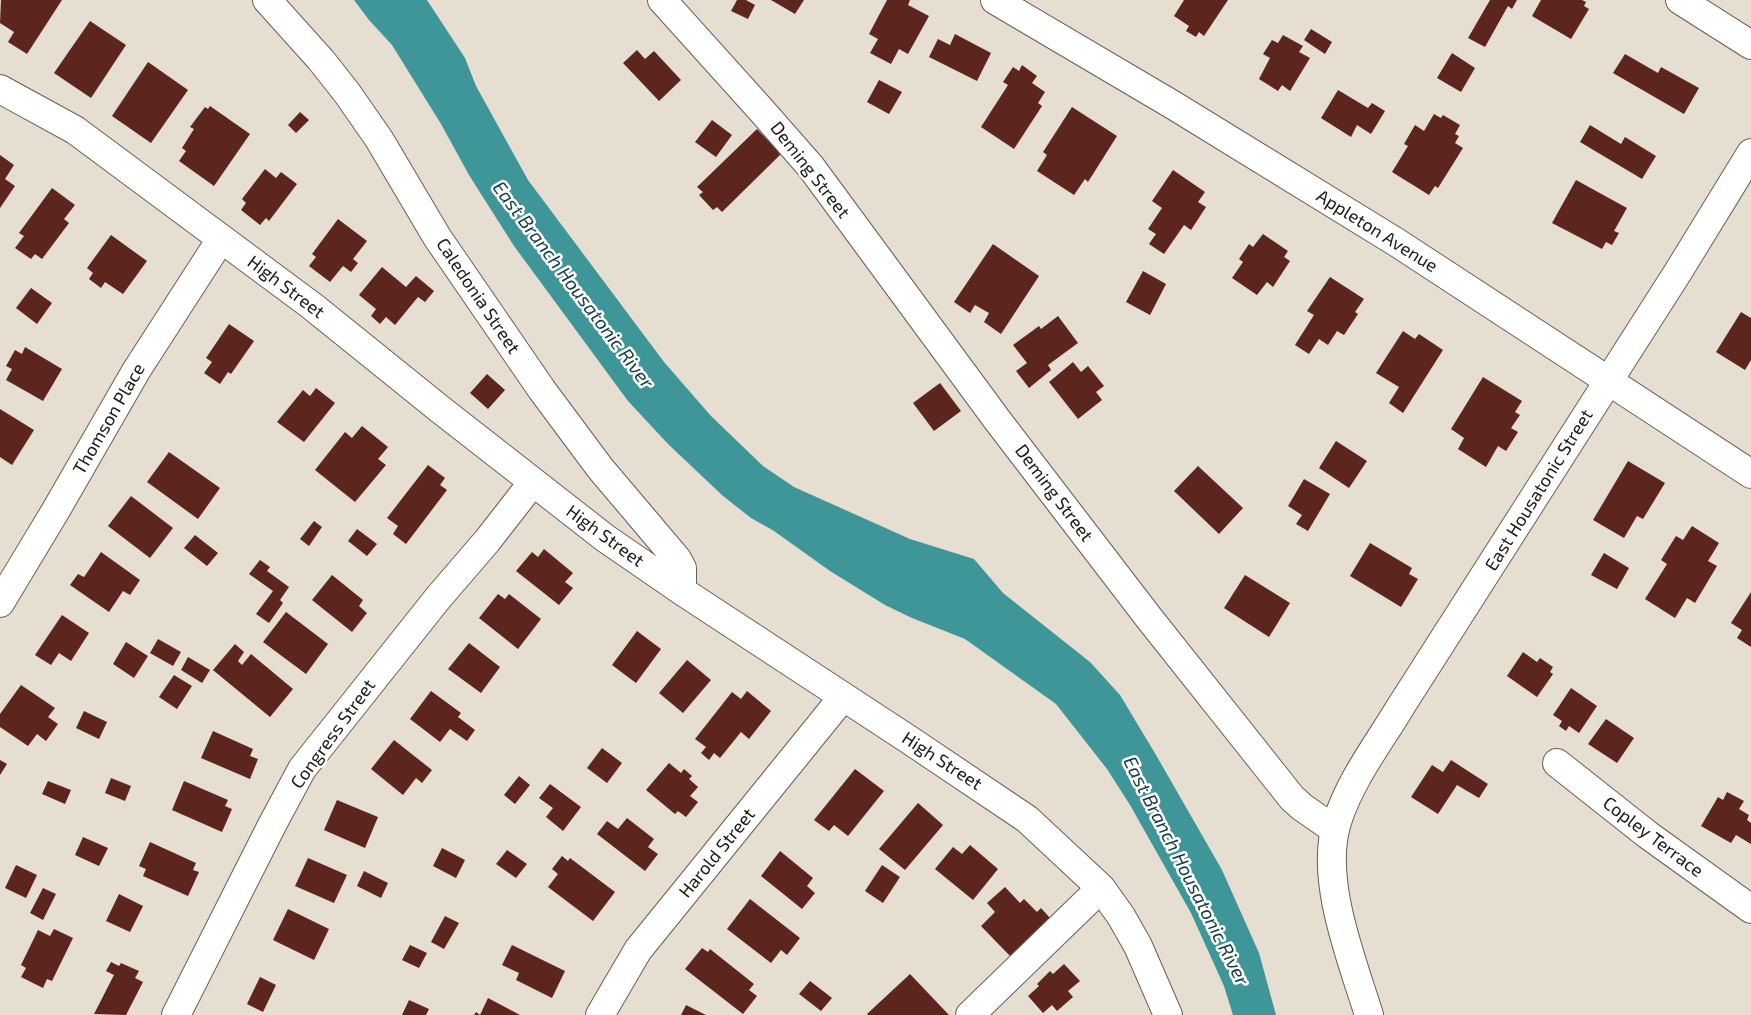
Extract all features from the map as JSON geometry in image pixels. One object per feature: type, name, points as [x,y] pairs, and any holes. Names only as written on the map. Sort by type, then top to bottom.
[{"type":"street","name":"Caledonia Street","points":[[267,0],[321,60],[347,93],[379,139],[438,237],[542,390],[600,468],[677,559],[682,568],[682,591]]},
{"type":"street","name":"Deming Street","points":[[662,0],[811,167],[998,421],[1112,571],[1292,798],[1302,808],[1335,830]]},
{"type":"street","name":"Appleton Avenue","points":[[995,0],[1190,115],[1346,211],[1751,474]]},
{"type":"street","points":[[1680,0],[1751,45]]},
{"type":"street","name":"High Street","points":[[0,89],[74,130],[312,306],[605,538],[682,591],[1027,818],[1101,888],[1121,916],[1138,946],[1168,1015]]},
{"type":"street","name":"East Housatonic Street","points":[[1335,830],[1340,812],[1365,765],[1751,153]]},
{"type":"street","name":"Thomson Place","points":[[0,602],[56,510],[136,371],[221,239]]},
{"type":"street","name":"Congress Street","points":[[176,1015],[302,769],[533,482]]},
{"type":"street","name":"Harold Street","points":[[600,1015],[638,950],[843,697]]},
{"type":"street","name":"Copley Terrace","points":[[1557,763],[1648,835],[1751,909]]},
{"type":"street","points":[[1335,830],[1332,848],[1335,893],[1341,924],[1369,1015]]},
{"type":"street","points":[[970,1015],[1101,888]]},
{"type":"water","name":"East Branch Housatonic River","points":[[354,0],[427,0],[465,58],[476,86],[528,180],[664,362],[711,416],[763,466],[794,487],[910,539],[974,559],[1003,593],[1090,662],[1120,695],[1222,870],[1259,953],[1276,1015],[1233,1015],[1224,986],[1191,913],[1130,805],[1107,769],[1056,704],[965,639],[885,605],[830,571],[774,531],[751,518],[723,496],[668,444],[628,401],[514,246],[469,175],[441,124],[392,45]]},
{"type":"building","points":[[1,0],[62,0],[27,54],[8,42],[14,32],[0,23]]},
{"type":"building","points":[[737,0],[746,0],[755,5],[748,19],[731,11]]},
{"type":"building","points":[[771,0],[804,0],[795,14]]},
{"type":"building","points":[[887,0],[910,0],[908,5],[929,16],[908,54],[899,49],[891,64],[870,53],[878,39],[869,34]]},
{"type":"building","points":[[1184,0],[1228,0],[1204,36],[1199,32],[1196,37],[1186,31],[1189,26],[1174,16]]},
{"type":"building","points":[[1490,0],[1517,0],[1512,9],[1508,6],[1485,47],[1468,38]]},
{"type":"building","points":[[1541,0],[1582,0],[1586,2],[1584,6],[1589,9],[1571,39],[1532,16]]},
{"type":"building","points":[[90,21],[126,45],[91,98],[54,73]]},
{"type":"building","points":[[1311,29],[1332,42],[1325,54],[1304,40]]},
{"type":"building","points":[[955,34],[991,53],[977,81],[929,57],[938,39],[950,45]]},
{"type":"building","points":[[1283,35],[1303,46],[1299,52],[1310,58],[1290,91],[1282,85],[1278,91],[1259,79],[1270,58],[1263,54],[1272,40],[1278,43]]},
{"type":"building","points":[[637,50],[645,59],[654,51],[681,80],[659,101],[623,63]]},
{"type":"building","points":[[1452,53],[1475,68],[1461,92],[1437,78]]},
{"type":"building","points":[[1625,54],[1658,73],[1661,67],[1699,88],[1684,114],[1613,73]]},
{"type":"building","points":[[148,62],[188,90],[151,143],[112,116]]},
{"type":"building","points":[[1022,65],[1037,76],[1032,83],[1045,92],[1038,103],[1042,106],[1014,149],[981,127],[1008,85],[1003,82],[1013,67],[1019,71]]},
{"type":"building","points":[[879,80],[902,92],[889,114],[867,102]]},
{"type":"building","points":[[1338,90],[1368,108],[1372,103],[1385,111],[1371,134],[1357,125],[1351,137],[1321,118]]},
{"type":"building","points":[[210,106],[250,134],[214,186],[179,161],[186,151],[182,148],[194,129],[190,127],[205,107],[208,109]]},
{"type":"building","points":[[1072,107],[1117,136],[1088,182],[1085,179],[1074,195],[1037,171],[1047,155],[1043,152]]},
{"type":"building","points":[[300,112],[309,120],[296,133],[288,125]]},
{"type":"building","points":[[1434,114],[1441,118],[1443,115],[1460,125],[1455,134],[1459,136],[1455,143],[1463,148],[1438,188],[1435,186],[1429,195],[1392,172],[1408,146],[1404,144],[1415,125],[1424,131]]},
{"type":"building","points":[[712,120],[732,135],[716,157],[695,142]]},
{"type":"building","points":[[1590,125],[1621,144],[1625,137],[1656,156],[1642,179],[1580,142]]},
{"type":"building","points":[[757,129],[781,154],[722,212],[717,207],[713,210],[699,195],[703,192],[697,187]]},
{"type":"building","points":[[0,155],[14,165],[5,179],[15,186],[0,208]]},
{"type":"building","points":[[265,169],[276,178],[281,172],[297,184],[269,221],[266,218],[260,225],[241,210],[246,203],[242,199]]},
{"type":"building","points":[[1173,170],[1205,192],[1198,202],[1206,207],[1191,230],[1184,225],[1164,254],[1149,244],[1156,234],[1148,229],[1162,208],[1152,201]]},
{"type":"building","points":[[1576,180],[1627,208],[1614,231],[1619,233],[1612,245],[1606,242],[1602,249],[1552,223]]},
{"type":"building","points":[[52,188],[75,205],[64,219],[69,223],[42,259],[35,254],[31,259],[15,248],[24,236],[19,233]]},
{"type":"building","points":[[338,219],[367,241],[353,259],[358,263],[351,272],[343,266],[330,282],[309,266],[316,257],[312,254]]},
{"type":"building","points":[[1263,234],[1288,251],[1284,257],[1290,261],[1273,287],[1267,282],[1257,295],[1232,278],[1243,262],[1239,259],[1249,244],[1253,247]]},
{"type":"building","points":[[111,235],[147,261],[123,294],[105,282],[101,288],[89,279],[93,273],[87,268]]},
{"type":"building","points":[[993,244],[1039,276],[1001,334],[984,322],[989,313],[975,305],[970,313],[954,302]]},
{"type":"building","points":[[382,267],[406,287],[416,276],[434,291],[425,302],[418,297],[395,325],[386,317],[380,324],[371,316],[376,309],[359,295]]},
{"type":"building","points":[[1143,271],[1166,284],[1150,315],[1126,302]]},
{"type":"building","points":[[1330,277],[1364,299],[1355,312],[1358,314],[1344,335],[1337,331],[1328,345],[1319,339],[1309,354],[1295,345],[1314,315],[1307,311]]},
{"type":"building","points":[[31,288],[52,303],[37,324],[16,308]]},
{"type":"building","points":[[1741,312],[1751,318],[1751,360],[1745,370],[1716,352]]},
{"type":"building","points":[[1058,316],[1078,343],[1048,365],[1051,370],[1029,388],[1016,371],[1027,363],[1013,345],[1039,326],[1041,329]]},
{"type":"building","points":[[229,324],[254,341],[231,374],[228,372],[220,384],[204,373],[212,362],[206,358]]},
{"type":"building","points":[[1403,331],[1415,339],[1419,334],[1443,350],[1403,413],[1389,403],[1399,387],[1376,373]]},
{"type":"building","points":[[25,347],[62,369],[43,401],[6,380],[12,369],[6,366],[15,350],[22,354]]},
{"type":"building","points":[[1073,362],[1081,372],[1088,366],[1104,386],[1096,392],[1102,400],[1078,419],[1049,382]]},
{"type":"building","points":[[487,374],[505,390],[488,409],[470,393]]},
{"type":"building","points":[[1483,377],[1522,401],[1515,412],[1520,415],[1511,428],[1518,432],[1506,451],[1498,446],[1486,467],[1458,449],[1464,438],[1451,429]]},
{"type":"building","points":[[940,383],[961,411],[934,431],[913,403]]},
{"type":"building","points":[[316,388],[335,403],[304,442],[277,422],[303,390],[310,396]]},
{"type":"building","points":[[0,409],[34,430],[12,465],[0,457]]},
{"type":"building","points":[[362,426],[388,447],[378,459],[386,465],[355,502],[315,470],[345,432],[352,438]]},
{"type":"building","points":[[1336,441],[1367,461],[1349,488],[1319,468]]},
{"type":"building","points":[[169,452],[220,488],[198,519],[147,482]]},
{"type":"building","points":[[1628,461],[1665,483],[1643,519],[1637,516],[1624,538],[1593,520]]},
{"type":"building","points":[[428,465],[445,478],[440,485],[447,490],[406,544],[393,534],[398,526],[387,518]]},
{"type":"building","points":[[1198,466],[1243,508],[1219,534],[1174,491]]},
{"type":"building","points":[[1304,479],[1330,494],[1308,531],[1296,524],[1302,515],[1288,506]]},
{"type":"building","points":[[131,496],[173,528],[150,558],[108,526]]},
{"type":"building","points":[[314,521],[322,527],[309,546],[300,539]]},
{"type":"building","points":[[1692,526],[1719,543],[1708,561],[1717,566],[1695,603],[1687,598],[1675,618],[1645,599],[1667,564],[1661,560],[1676,536],[1683,540]]},
{"type":"building","points":[[357,529],[377,544],[367,556],[348,541]]},
{"type":"building","points":[[195,535],[218,553],[207,566],[184,548]]},
{"type":"building","points":[[1370,543],[1412,568],[1409,574],[1418,579],[1401,607],[1350,576]]},
{"type":"building","points":[[544,549],[573,573],[565,582],[573,588],[559,605],[516,571],[532,552],[538,557]]},
{"type":"building","points":[[101,552],[140,580],[130,595],[123,591],[109,612],[70,585],[78,574],[84,577]]},
{"type":"building","points":[[1604,553],[1629,568],[1617,589],[1591,575]]},
{"type":"building","points":[[260,560],[270,567],[267,571],[289,587],[280,600],[283,603],[269,623],[256,614],[273,591],[249,574]]},
{"type":"building","points":[[332,575],[363,600],[359,606],[367,613],[352,632],[312,600]]},
{"type":"building","points":[[1245,575],[1290,603],[1269,637],[1224,608]]},
{"type":"building","points":[[1751,592],[1751,647],[1737,638],[1742,630],[1731,623]]},
{"type":"building","points":[[498,594],[505,599],[509,594],[541,619],[518,649],[479,618]]},
{"type":"building","points":[[286,612],[328,644],[306,674],[263,642]]},
{"type":"building","points":[[62,615],[89,633],[71,661],[59,653],[51,665],[35,655]]},
{"type":"building","points":[[637,631],[661,649],[636,683],[612,665]]},
{"type":"building","points":[[158,639],[181,652],[173,666],[150,653]]},
{"type":"building","points":[[126,642],[148,656],[134,678],[113,664]]},
{"type":"building","points":[[469,643],[500,667],[481,693],[448,669]]},
{"type":"building","points":[[235,644],[244,652],[238,661],[242,665],[251,654],[293,689],[270,717],[213,670]]},
{"type":"building","points":[[1523,652],[1537,662],[1540,658],[1553,667],[1550,672],[1553,674],[1537,697],[1507,676]]},
{"type":"building","points":[[188,657],[210,670],[202,683],[181,670]]},
{"type":"building","points":[[687,660],[711,680],[683,713],[659,693]]},
{"type":"building","points":[[174,675],[192,686],[177,709],[159,697]]},
{"type":"building","points":[[21,685],[55,708],[48,717],[58,724],[46,741],[37,734],[28,746],[0,727],[0,714]]},
{"type":"building","points":[[1571,688],[1597,706],[1579,733],[1569,726],[1566,731],[1559,726],[1562,721],[1553,715]]},
{"type":"building","points":[[431,691],[461,713],[458,717],[475,730],[467,741],[450,729],[440,742],[410,719]]},
{"type":"building","points":[[747,691],[771,711],[749,739],[741,732],[720,758],[714,753],[709,760],[701,753],[706,747],[695,739],[732,692],[741,699]]},
{"type":"building","points":[[84,711],[107,722],[99,739],[76,728]]},
{"type":"building","points":[[1606,719],[1634,738],[1617,763],[1588,744]]},
{"type":"building","points":[[213,731],[253,749],[250,756],[258,759],[250,779],[201,758]]},
{"type":"building","points":[[394,740],[432,770],[422,783],[416,778],[403,795],[371,769]]},
{"type":"building","points":[[602,748],[622,763],[607,783],[587,768]]},
{"type":"building","points":[[0,760],[7,764],[0,775]]},
{"type":"building","points":[[1451,760],[1488,784],[1479,798],[1457,785],[1438,814],[1411,797],[1432,765],[1443,772]]},
{"type":"building","points":[[669,763],[681,773],[684,769],[692,776],[689,779],[698,787],[690,796],[698,802],[686,817],[678,811],[675,814],[646,790]]},
{"type":"building","points":[[855,769],[884,791],[848,836],[834,825],[829,831],[814,820]]},
{"type":"building","points":[[519,776],[530,785],[515,804],[504,795]]},
{"type":"building","points":[[111,778],[131,786],[125,801],[105,793]]},
{"type":"building","points":[[48,781],[71,790],[65,804],[42,794]]},
{"type":"building","points":[[184,781],[228,800],[225,806],[232,809],[222,832],[172,810]]},
{"type":"building","points":[[550,784],[581,807],[563,831],[546,817],[553,808],[539,798]]},
{"type":"building","points":[[1727,792],[1744,801],[1739,809],[1749,815],[1747,820],[1751,823],[1751,844],[1736,835],[1731,843],[1701,826],[1718,797],[1723,800]]},
{"type":"building","points":[[337,800],[378,817],[365,848],[324,830]]},
{"type":"building","points":[[918,803],[943,825],[905,870],[879,849]]},
{"type":"building","points":[[627,818],[654,839],[648,847],[658,854],[645,871],[597,834],[607,821],[618,829]]},
{"type":"building","points":[[83,837],[108,848],[99,866],[75,855]]},
{"type":"building","points":[[150,842],[196,863],[193,870],[199,872],[188,896],[143,876],[146,869],[139,866]]},
{"type":"building","points":[[970,845],[998,869],[973,900],[935,869],[953,847],[962,854]]},
{"type":"building","points":[[442,848],[465,860],[456,878],[433,866]]},
{"type":"building","points":[[507,850],[527,864],[516,878],[496,864]]},
{"type":"building","points":[[780,851],[813,878],[807,886],[815,893],[802,909],[761,876]]},
{"type":"building","points":[[562,856],[568,861],[570,858],[615,892],[593,921],[548,887],[558,874],[552,869]]},
{"type":"building","points":[[308,858],[347,875],[334,903],[295,886]]},
{"type":"building","points":[[16,865],[37,875],[26,898],[5,888]]},
{"type":"building","points":[[882,865],[900,877],[883,903],[865,891]]},
{"type":"building","points":[[364,871],[388,883],[381,898],[357,886]]},
{"type":"building","points":[[1005,887],[1020,903],[1024,899],[1037,912],[1041,908],[1050,918],[1010,956],[981,926],[995,912],[987,903]]},
{"type":"building","points":[[43,888],[56,894],[43,920],[30,913]]},
{"type":"building","points":[[119,894],[143,906],[130,932],[106,921]]},
{"type":"building","points":[[750,899],[800,938],[787,955],[781,950],[771,963],[727,929]]},
{"type":"building","points":[[288,909],[329,929],[314,960],[273,940]]},
{"type":"building","points":[[445,916],[459,923],[444,949],[431,942]]},
{"type":"building","points":[[54,929],[73,938],[52,981],[47,979],[43,988],[21,977],[26,968],[21,965],[38,930],[50,936]]},
{"type":"building","points":[[410,945],[427,953],[419,968],[402,960]]},
{"type":"building","points":[[512,945],[565,971],[552,998],[516,980],[519,973],[502,965]]},
{"type":"building","points":[[702,948],[708,952],[710,949],[754,984],[749,990],[757,996],[743,1014],[685,969]]},
{"type":"building","points":[[111,962],[119,966],[121,963],[139,971],[135,978],[143,982],[126,1015],[94,1014],[114,975],[106,971]]},
{"type":"building","points":[[1064,964],[1080,981],[1068,991],[1073,997],[1057,1011],[1052,1005],[1043,1013],[1028,996],[1039,986],[1037,984],[1050,971],[1053,974]]},
{"type":"building","points":[[910,974],[949,1015],[867,1014]]},
{"type":"building","points":[[260,977],[276,985],[263,1012],[247,1004]]},
{"type":"building","points":[[810,981],[832,998],[821,1011],[799,994]]},
{"type":"building","points":[[488,998],[520,1015],[480,1015]]},
{"type":"building","points":[[409,1000],[429,1009],[426,1015],[402,1015]]},
{"type":"building","points":[[686,1005],[706,1015],[681,1015]]}]
